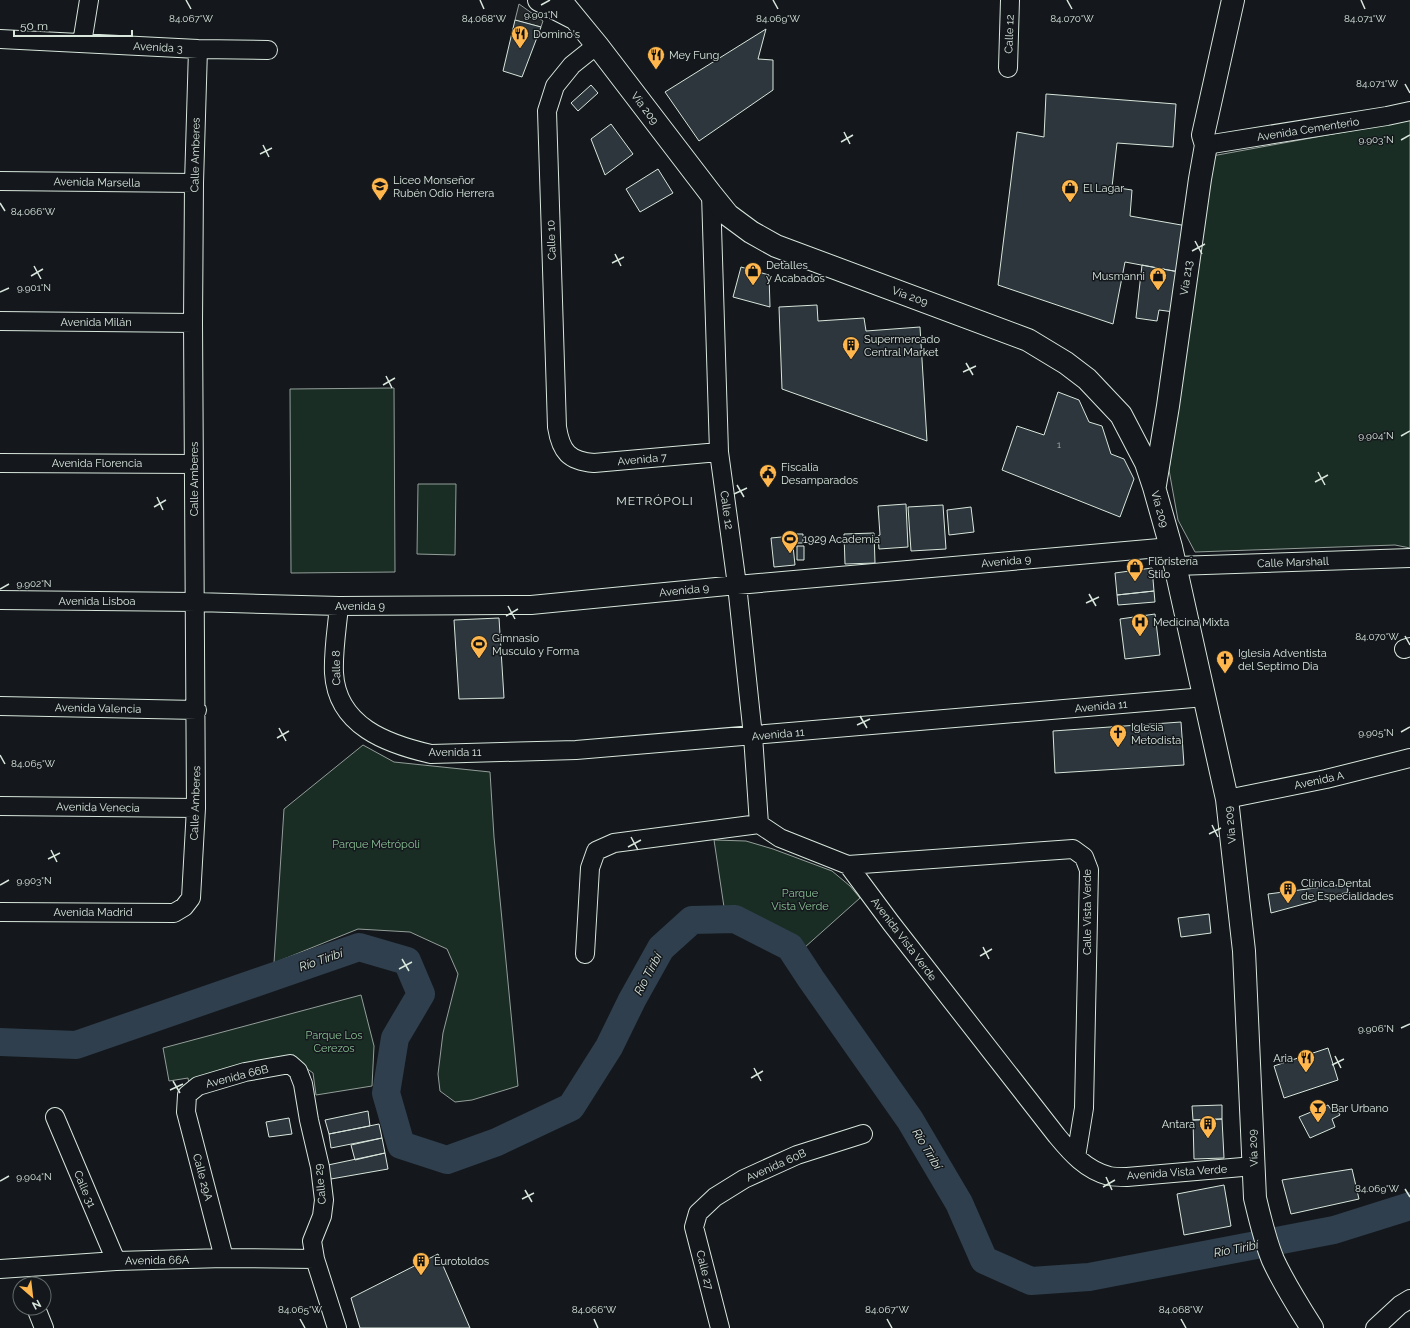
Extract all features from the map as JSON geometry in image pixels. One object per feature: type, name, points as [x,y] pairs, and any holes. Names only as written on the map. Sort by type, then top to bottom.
[{"type":"main road","name":"Vía 209","points":[[539,0],[576,19]]},
{"type":"main road","name":"Vía 209","points":[[560,0],[597,45],[728,215],[750,232],[776,246],[1028,340],[1066,363],[1086,379],[1121,415],[1141,451],[1154,487],[1174,556],[1227,798],[1244,952],[1255,1198],[1261,1224],[1273,1260],[1288,1290],[1312,1328]]},
{"type":"main road","name":"Vía 213","points":[[1154,487],[1168,406],[1206,145],[1203,135],[1233,0]]},
{"type":"street","points":[[82,42],[89,0]]},
{"type":"street","name":"Calle 12","points":[[1008,68],[1010,0]]},
{"type":"street","name":"Avenida 3","points":[[0,39],[198,49],[268,50]]},
{"type":"street","name":"Calle 10","points":[[567,452],[560,442],[557,427],[547,111],[555,86],[572,65],[597,45]]},
{"type":"street","name":"Calle Amberes","points":[[184,907],[191,898],[196,808],[193,323],[194,184],[198,49]]},
{"type":"street","name":"Avenida Cementerio","points":[[1206,145],[1379,118],[1410,111]]},
{"type":"street","name":"Avenida Marsella","points":[[0,181],[194,184]]},
{"type":"street","name":"Calle 12","points":[[711,194],[719,452],[737,584],[753,736],[759,824]]},
{"type":"street","name":"Avenida Milán","points":[[0,321],[193,323]]},
{"type":"street","name":"Avenida 7","points":[[567,452],[582,462],[594,463],[719,452]]},
{"type":"street","name":"Avenida Florencia","points":[[0,463],[194,464]]},
{"type":"street","name":"Avenida 9","points":[[195,602],[339,606],[531,605],[737,584],[1174,556]]},
{"type":"street","name":"Calle Marshall","points":[[1174,556],[1410,558]]},
{"type":"street","name":"Avenida Lisboa","points":[[0,600],[195,602]]},
{"type":"street","name":"Calle 8","points":[[339,606],[334,672],[337,690],[345,707],[358,723]]},
{"type":"street","name":"Avenida 11","points":[[358,723],[388,742],[432,754],[576,750],[1205,697]]},
{"type":"street","name":"Avenida Valencia","points":[[0,706],[196,710]]},
{"type":"street","name":"Avenida A","points":[[1227,798],[1326,779],[1410,758]]},
{"type":"street","name":"Avenida Venecia","points":[[0,806],[196,808]]},
{"type":"street","points":[[585,954],[590,868],[596,851],[614,843],[759,824],[780,838],[848,865]]},
{"type":"street","name":"Calle Vista Verde","points":[[848,865],[1073,850],[1084,857],[1088,870],[1084,1108],[1076,1157]]},
{"type":"street","name":"Avenida Vista Verde","points":[[848,865],[1042,1118],[1076,1157],[1092,1169],[1109,1176],[1128,1177],[1254,1166]]},
{"type":"street","name":"Avenida Madrid","points":[[0,912],[174,913],[184,907]]},
{"type":"street","name":"Avenida 66B","points":[[187,1095],[198,1086],[245,1072],[290,1064]]},
{"type":"street","name":"Calle 29","points":[[290,1064],[298,1071],[303,1084],[309,1120],[320,1167],[324,1200],[322,1216],[312,1241],[315,1259],[337,1328]]},
{"type":"street","name":"Calle 29A","points":[[187,1095],[186,1112],[224,1258]]},
{"type":"street","name":"Calle 31","points":[[55,1117],[116,1261]]},
{"type":"street","name":"Avenida 60B","points":[[698,1213],[715,1197],[744,1179],[797,1155],[829,1143],[863,1134]]},
{"type":"street","name":"Calle 27","points":[[698,1213],[694,1227],[720,1328]]},
{"type":"street","name":"Avenida 66A","points":[[0,1270],[23,1276],[116,1261],[224,1258],[315,1259]]},
{"type":"street","points":[[1375,1328],[1400,1304],[1410,1299]]},
{"type":"street","points":[[39,1316],[44,1328]]},
{"type":"green space","points":[[1410,120],[1410,548],[1395,545],[1195,552],[1178,520],[1169,470],[1212,156]]},
{"type":"green space","points":[[394,388],[395,572],[291,573],[290,389]]},
{"type":"green space","points":[[418,484],[456,484],[455,555],[417,554]]},
{"type":"green space","name":"Parque Metrópoli","points":[[363,745],[394,762],[490,772],[494,837],[518,1086],[472,1100],[455,1102],[440,1091],[438,1074],[443,1033],[458,974],[447,949],[410,932],[358,929],[274,963],[284,809]]},
{"type":"green space","name":"Parque Vista Verde","points":[[714,840],[746,841],[773,849],[832,871],[850,886],[860,898],[804,948],[795,938],[735,906],[724,907]]},
{"type":"green space","name":"Parque Los Cerezos","points":[[361,995],[374,1046],[372,1086],[316,1095],[313,1073],[299,1063],[189,1084],[188,1078],[169,1081],[163,1048]]},
{"type":"shaded area","points":[[519,4],[543,21],[541,27],[515,20]]},
{"type":"building","name":"Domino's","points":[[515,20],[541,27],[522,77],[503,71]]},
{"type":"building","points":[[766,29],[758,59],[773,60],[773,90],[699,141],[665,92]]},
{"type":"building","points":[[591,85],[598,93],[578,111],[571,103]]},
{"type":"building","name":"El Lagar","points":[[1046,94],[1176,104],[1173,147],[1117,143],[1112,187],[1132,190],[1130,216],[1187,226],[1179,272],[1125,262],[1113,324],[998,285],[1017,132],[1044,137]]},
{"type":"building","points":[[611,124],[633,154],[605,175],[591,139]]},
{"type":"building","points":[[658,169],[673,193],[640,212],[626,189]]},
{"type":"building","name":"Musmanni","points":[[1142,265],[1179,272],[1174,312],[1159,310],[1157,321],[1136,318]]},
{"type":"building","name":"Detalles y Acabados","points":[[741,267],[769,275],[770,307],[733,297]]},
{"type":"building","name":"Supermercado Central Market","points":[[817,305],[818,321],[864,318],[866,331],[920,327],[927,441],[782,389],[779,307]]},
{"type":"building","points":[[1058,392],[1079,400],[1089,422],[1102,426],[1111,454],[1124,459],[1134,479],[1120,517],[1002,470],[1017,426],[1044,435]]},
{"type":"building","points":[[906,504],[908,547],[879,549],[878,536],[880,535],[878,506]]},
{"type":"building","points":[[943,505],[946,549],[911,551],[908,507]]},
{"type":"building","points":[[971,507],[974,532],[949,535],[947,510]]},
{"type":"building","points":[[874,533],[875,563],[845,564],[844,534]]},
{"type":"building","points":[[794,534],[803,534],[803,543],[794,543]]},
{"type":"building","points":[[792,536],[795,565],[774,567],[771,538]]},
{"type":"building","points":[[797,546],[804,546],[804,560],[797,560]]},
{"type":"building","name":"Floristería Stilo","points":[[1152,568],[1154,591],[1117,595],[1115,573]]},
{"type":"building","points":[[1154,591],[1155,602],[1118,605],[1117,595]]},
{"type":"building","name":"Medicina Mixta","points":[[1155,614],[1160,655],[1125,659],[1120,619]]},
{"type":"building","name":"Gimnasio Musculo y Forma","points":[[499,618],[504,698],[459,699],[454,620]]},
{"type":"building","name":"Iglesia Metodista","points":[[1181,722],[1184,765],[1055,773],[1053,731]]},
{"type":"building","name":"Clínica Dental de Especialidades","points":[[1347,884],[1348,892],[1271,913],[1268,894]]},
{"type":"building","points":[[1209,914],[1211,933],[1181,937],[1178,918]]},
{"type":"building","name":"Aria","points":[[1328,1048],[1338,1080],[1284,1098],[1274,1066]]},
{"type":"building","points":[[1222,1105],[1222,1119],[1193,1120],[1192,1106]]},
{"type":"building","name":"Bar Urbano","points":[[1328,1105],[1332,1111],[1337,1109],[1340,1115],[1332,1119],[1335,1127],[1310,1138],[1299,1117]]},
{"type":"building","points":[[368,1111],[370,1126],[329,1134],[325,1120]]},
{"type":"building","points":[[289,1118],[292,1134],[269,1137],[266,1122]]},
{"type":"building","name":"Antara","points":[[1222,1119],[1224,1158],[1194,1159],[1193,1120]]},
{"type":"building","points":[[379,1124],[382,1138],[331,1148],[329,1134]]},
{"type":"building","points":[[382,1138],[385,1153],[355,1160],[351,1145]]},
{"type":"building","points":[[385,1153],[388,1169],[331,1179],[328,1165]]},
{"type":"building","points":[[1352,1169],[1359,1199],[1291,1214],[1282,1180]]},
{"type":"building","points":[[1224,1185],[1231,1226],[1184,1235],[1177,1194]]},
{"type":"building","name":"Eurotoldos","points":[[438,1254],[470,1328],[360,1328],[351,1298]]},
{"type":"waterway","name":"Río Tiribí","points":[[0,1042],[76,1045],[359,947],[407,961],[421,994],[395,1038],[386,1093],[401,1145],[447,1160],[497,1142],[571,1107],[609,1047],[632,1000],[661,948],[692,920],[735,919],[790,947],[910,1120],[959,1203],[984,1260],[1031,1281],[1089,1277],[1334,1230],[1410,1206]]},
{"type":"place","name":"Domino's","points":[[520,49]]},
{"type":"place","name":"Mey Fung","points":[[656,70]]},
{"type":"place","name":"Liceo Monseñor Rubén Odio Herrera","points":[[380,201]]},
{"type":"place","name":"El Lagar","points":[[1070,203]]},
{"type":"place","name":"Detalles y Acabados","points":[[753,286]]},
{"type":"place","name":"Musmanni","points":[[1158,291]]},
{"type":"place","name":"Supermercado Central Market","points":[[851,360]]},
{"type":"place","name":"Fiscalia Desamparados","points":[[768,488]]},
{"type":"place","name":"1929 Academia","points":[[790,554]]},
{"type":"place","name":"Floristería Stilo","points":[[1135,582]]},
{"type":"place","name":"Medicina Mixta","points":[[1140,637]]},
{"type":"place","name":"Gimnasio Musculo y Forma","points":[[479,659]]},
{"type":"place","name":"Iglesia Adventista del Septimo Dia","points":[[1225,674]]},
{"type":"place","name":"Iglesia Metodista","points":[[1118,748]]},
{"type":"place","name":"Clínica Dental de Especialidades","points":[[1288,904]]},
{"type":"place","name":"Aria","points":[[1306,1073]]},
{"type":"place","name":"Bar Urbano","points":[[1318,1123]]},
{"type":"place","name":"Antara","points":[[1208,1139]]},
{"type":"place","name":"Eurotoldos","points":[[421,1276]]},
{"type":"district","name":"METRÓPOLI","points":[[655,501]]}]
